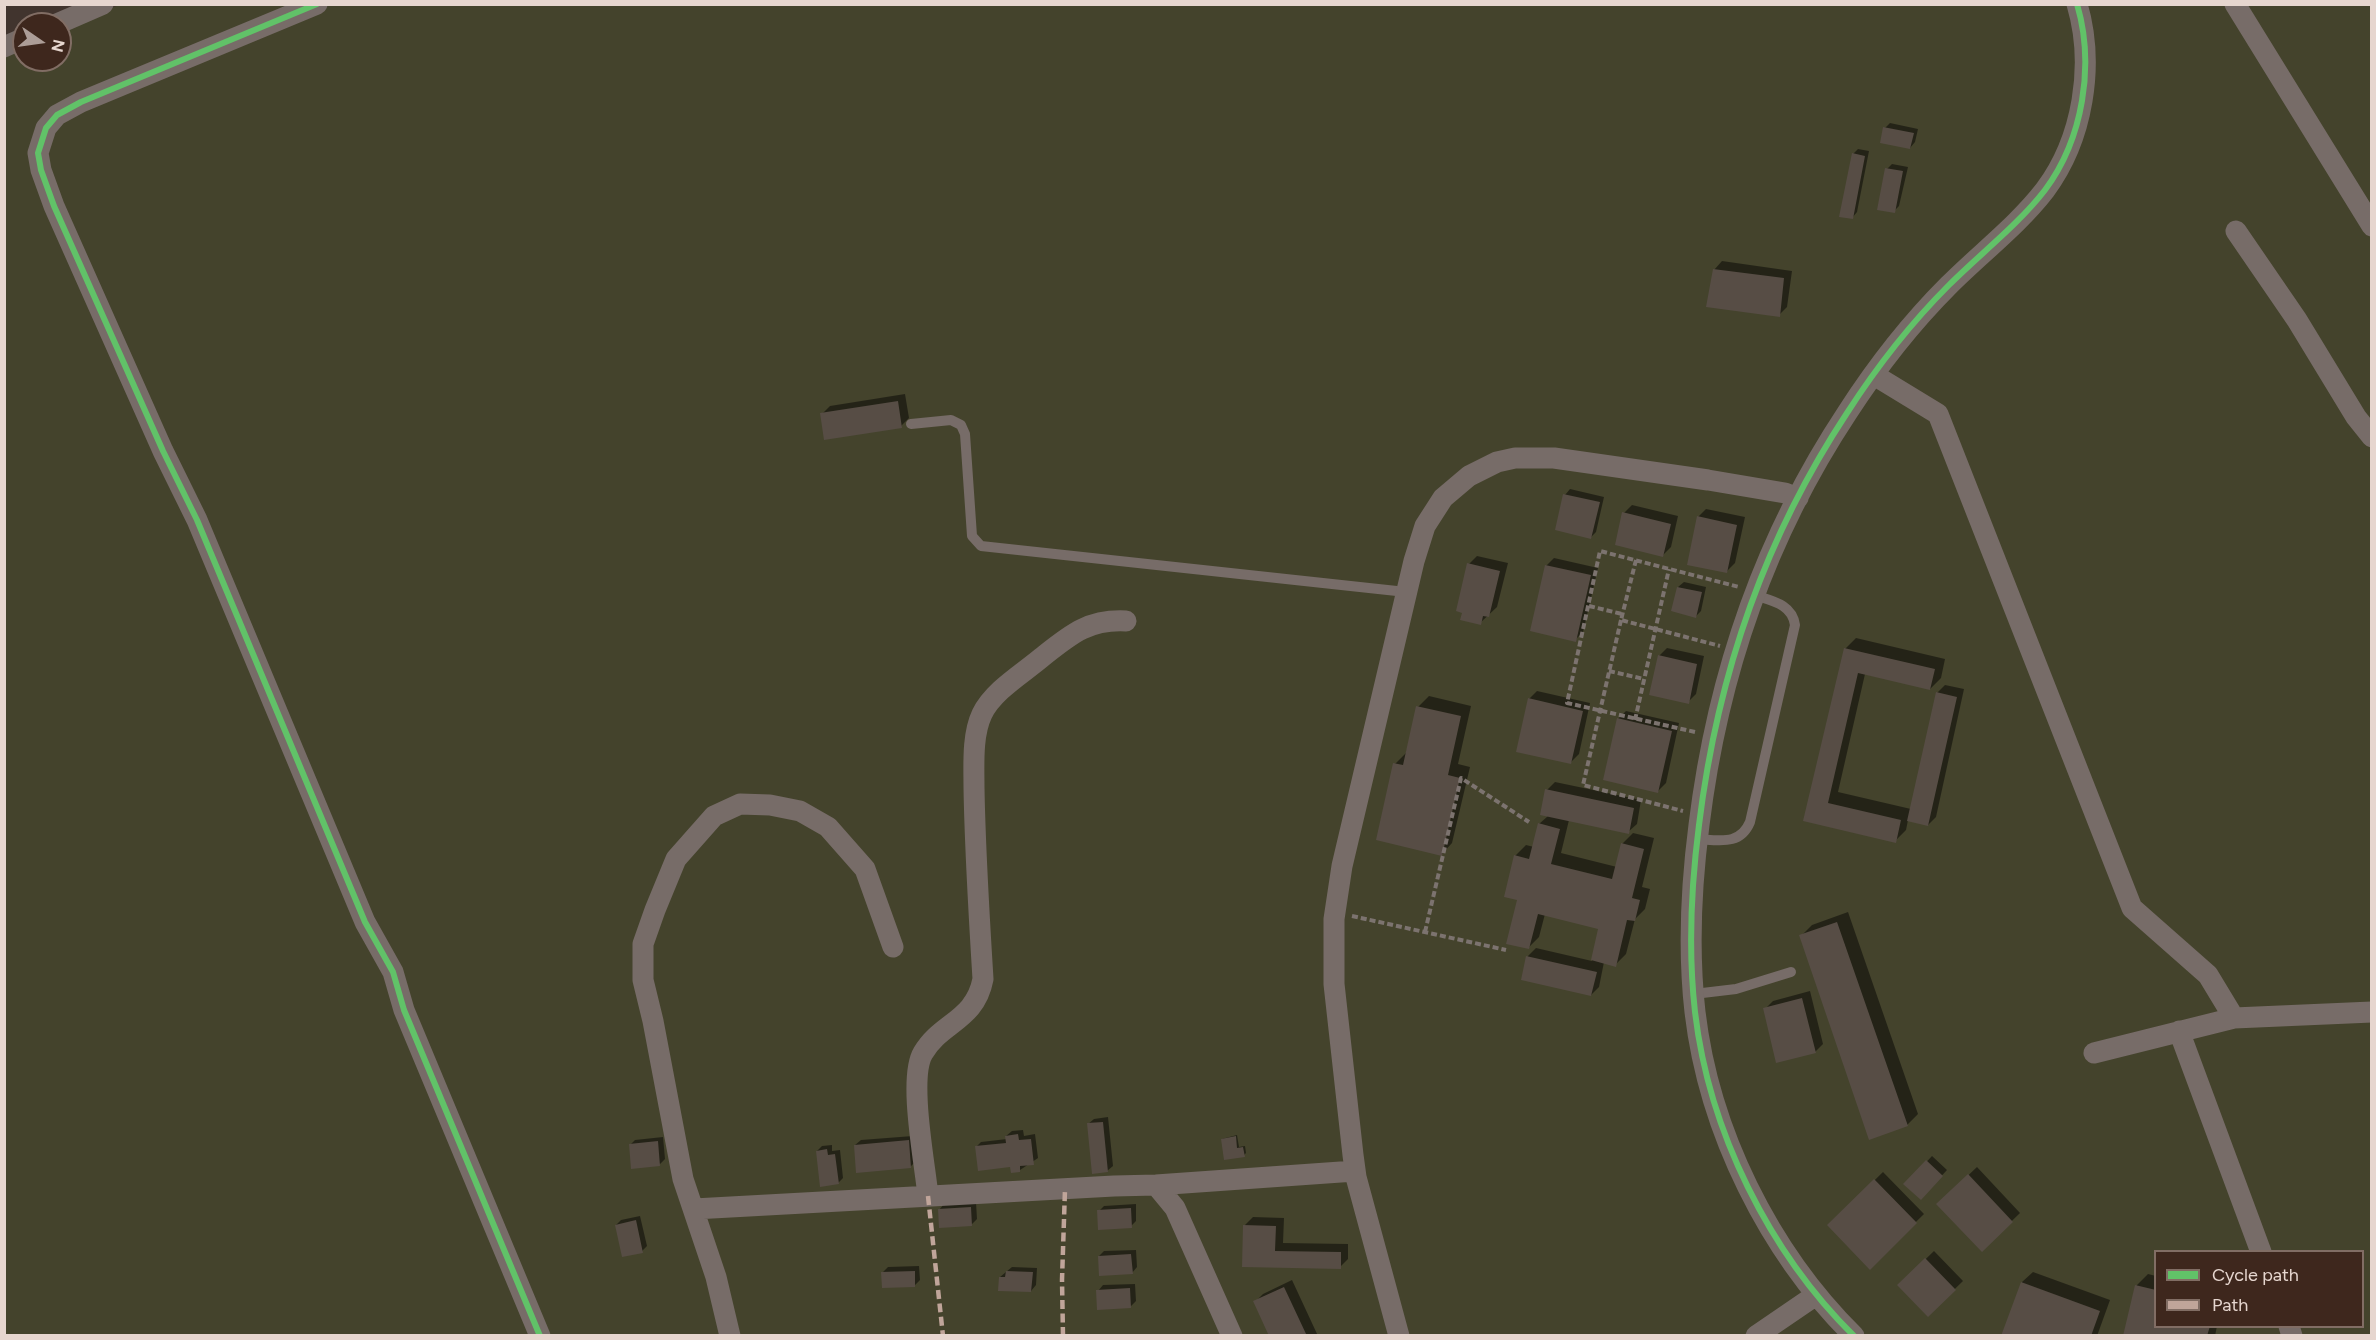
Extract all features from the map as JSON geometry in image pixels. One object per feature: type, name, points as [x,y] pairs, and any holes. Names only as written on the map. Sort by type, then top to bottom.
[{"type":"street","points":[[72,17],[103,4]]},
{"type":"street","points":[[317,4],[81,102],[57,115],[46,128],[38,153],[41,170],[54,206],[83,273],[163,451],[197,520],[365,922],[393,972],[404,1010],[540,1335]]},
{"type":"street","points":[[1854,1335],[1816,1295],[1773,1232],[1733,1154],[1718,1113],[1701,1047],[1694,994],[1692,912],[1697,839],[1713,736],[1735,651],[1755,593],[1798,498],[1846,414],[1874,375],[1946,288],[2032,205],[2056,174],[2069,147],[2083,97],[2085,47],[2077,4]]},
{"type":"street","points":[[2235,4],[2372,226]]},
{"type":"street","points":[[2236,231],[2297,320],[2356,417],[2372,437]]},
{"type":"street","points":[[1874,375],[1938,414],[2132,908],[2208,975],[2234,1018]]},
{"type":"street","points":[[1399,1335],[1355,1170],[1334,984],[1335,912],[1342,866],[1406,592],[1419,541],[1434,509],[1443,498],[1469,476],[1497,462],[1515,458],[1554,458],[1708,480],[1785,493],[1798,498]]},
{"type":"street","points":[[928,1196],[916,1093],[918,1064],[928,1046],[941,1032],[964,1016],[971,1007],[978,997],[983,979],[975,833],[975,760],[980,719],[984,709],[999,694],[1063,640],[1094,623],[1126,621]]},
{"type":"street","points":[[730,1335],[718,1286],[683,1179],[643,980],[643,944],[676,860],[714,816],[740,804],[771,805],[800,811],[828,827],[864,869],[893,947]]},
{"type":"street","points":[[2094,1053],[2234,1018],[2372,1012]]},
{"type":"street","points":[[2179,1030],[2261,1250]]},
{"type":"street","points":[[694,1209],[1156,1185],[1355,1170]]},
{"type":"street","points":[[1156,1185],[1175,1208],[1232,1335]]},
{"type":"street","points":[[1756,1335],[1816,1295]]},
{"type":"lane","points":[[911,424],[951,420],[961,425],[965,434],[972,536],[981,546],[1406,592]]},
{"type":"lane","points":[[1697,839],[1734,840],[1746,830],[1750,822],[1795,625],[1793,615],[1787,608],[1755,593]]},
{"type":"lane","points":[[1694,994],[1736,988],[1791,972]]},
{"type":"path","points":[[1713,736],[1567,703],[1600,551],[1755,593]]},
{"type":"path","points":[[1636,560],[1583,785],[1700,815]]},
{"type":"path","points":[[1635,720],[1669,568]]},
{"type":"path","points":[[1588,606],[1622,614]]},
{"type":"path","points":[[1621,620],[1735,651]]},
{"type":"path","points":[[1609,671],[1644,680]]},
{"type":"path","points":[[1425,932],[1461,778],[1529,822]]},
{"type":"path","points":[[1335,912],[1506,950]]},
{"type":"shaded area","points":[[121,4],[2371,5],[2371,1335],[5,1335],[4,53],[12,50],[12,72],[72,72],[72,25]]},
{"type":"building","points":[[1883,127],[1914,133],[1910,149],[1880,143]]},
{"type":"building","points":[[1852,153],[1865,156],[1853,219],[1839,217]]},
{"type":"building","points":[[1885,168],[1903,171],[1895,213],[1877,210]]},
{"type":"building","points":[[1713,269],[1784,278],[1780,317],[1706,307]]},
{"type":"building","points":[[898,401],[902,428],[824,440],[820,413]]},
{"type":"building","points":[[1563,494],[1600,502],[1591,539],[1555,530]]},
{"type":"building","points":[[1622,512],[1671,524],[1663,557],[1615,545]]},
{"type":"building","points":[[1697,516],[1737,525],[1727,573],[1687,565]]},
{"type":"building","points":[[1467,563],[1500,571],[1489,617],[1483,616],[1481,625],[1460,620],[1462,613],[1456,611]]},
{"type":"building","points":[[1545,565],[1591,575],[1576,642],[1530,631]]},
{"type":"building","points":[[1677,587],[1702,592],[1696,618],[1671,611]]},
{"type":"building","points":[[1844,648],[1935,669],[1930,690],[1858,673],[1828,803],[1901,820],[1896,843],[1803,821]]},
{"type":"building","points":[[1658,655],[1697,664],[1689,704],[1649,695]]},
{"type":"building","points":[[1936,692],[1957,697],[1928,826],[1907,821]]},
{"type":"building","points":[[1528,698],[1583,711],[1571,764],[1516,752]]},
{"type":"building","points":[[1416,706],[1461,716],[1448,775],[1460,778],[1442,856],[1376,840],[1393,763],[1403,765]]},
{"type":"building","points":[[1617,718],[1672,731],[1658,793],[1603,780]]},
{"type":"building","points":[[1545,789],[1634,808],[1629,834],[1540,815]]},
{"type":"building","points":[[1538,823],[1560,829],[1551,864],[1612,879],[1621,843],[1644,849],[1632,898],[1640,900],[1635,921],[1627,920],[1616,967],[1591,960],[1598,929],[1538,914],[1529,949],[1506,944],[1517,900],[1504,897],[1514,855],[1529,859]]},
{"type":"building","points":[[1837,922],[1908,1126],[1869,1140],[1799,935]]},
{"type":"building","points":[[1526,956],[1597,972],[1591,996],[1521,980]]},
{"type":"building","points":[[1802,998],[1816,1053],[1776,1063],[1763,1008]]},
{"type":"building","points":[[1103,1122],[1108,1172],[1092,1174],[1087,1123]]},
{"type":"building","points":[[1018,1134],[1019,1140],[1031,1139],[1034,1165],[1020,1166],[1020,1172],[1011,1173],[1010,1167],[978,1171],[975,1146],[1006,1143],[1005,1136]]},
{"type":"building","points":[[1236,1136],[1237,1148],[1243,1147],[1245,1157],[1224,1160],[1221,1139]]},
{"type":"building","points":[[909,1140],[911,1168],[856,1173],[854,1145]]},
{"type":"building","points":[[658,1141],[660,1166],[631,1169],[629,1144]]},
{"type":"building","points":[[827,1149],[828,1155],[835,1154],[839,1184],[820,1187],[816,1151]]},
{"type":"building","points":[[1926,1160],[1943,1176],[1921,1200],[1903,1184]]},
{"type":"building","points":[[1968,1174],[2013,1222],[1982,1252],[1936,1204]]},
{"type":"building","points":[[1874,1179],[1917,1223],[1870,1270],[1827,1225]]},
{"type":"building","points":[[971,1207],[972,1226],[939,1228],[938,1209]]},
{"type":"building","points":[[1131,1208],[1132,1228],[1098,1230],[1097,1210]]},
{"type":"building","points":[[636,1220],[643,1253],[622,1257],[615,1225]]},
{"type":"building","points":[[1243,1225],[1276,1226],[1275,1251],[1341,1252],[1341,1269],[1242,1267]]},
{"type":"building","points":[[1131,1254],[1133,1274],[1099,1276],[1098,1256]]},
{"type":"building","points":[[1925,1258],[1956,1290],[1928,1317],[1897,1285]]},
{"type":"building","points":[[915,1271],[915,1287],[882,1288],[881,1272]]},
{"type":"building","points":[[1006,1271],[1033,1272],[1031,1292],[998,1291],[999,1277],[1005,1277]]},
{"type":"building","points":[[2021,1282],[2100,1311],[2091,1336],[2001,1336]]},
{"type":"building","points":[[2135,1285],[2154,1290],[2154,1328],[2209,1328],[2207,1336],[2123,1336]]},
{"type":"building","points":[[1284,1287],[1307,1336],[1269,1336],[1253,1301]]},
{"type":"building","points":[[1130,1288],[1131,1308],[1097,1310],[1096,1290]]},
{"type":"marked path","points":[[1063,1336],[1065,1189]]},
{"type":"marked path","points":[[928,1196],[943,1336]]},
{"type":"cycle path","points":[[317,4],[81,102],[57,115],[46,128],[38,153],[41,170],[54,206],[163,451],[197,520],[365,922],[393,972],[404,1010],[540,1336]]},
{"type":"cycle path","points":[[1854,1336],[1823,1303],[1795,1267],[1770,1228],[1729,1145],[1702,1057],[1695,1012],[1691,918],[1699,825],[1707,770],[1718,716],[1749,610],[1769,559],[1818,460],[1858,396],[1908,330],[1949,285],[2034,203],[2058,170],[2069,148],[2077,125],[2085,76],[2085,52],[2077,4]]}]
